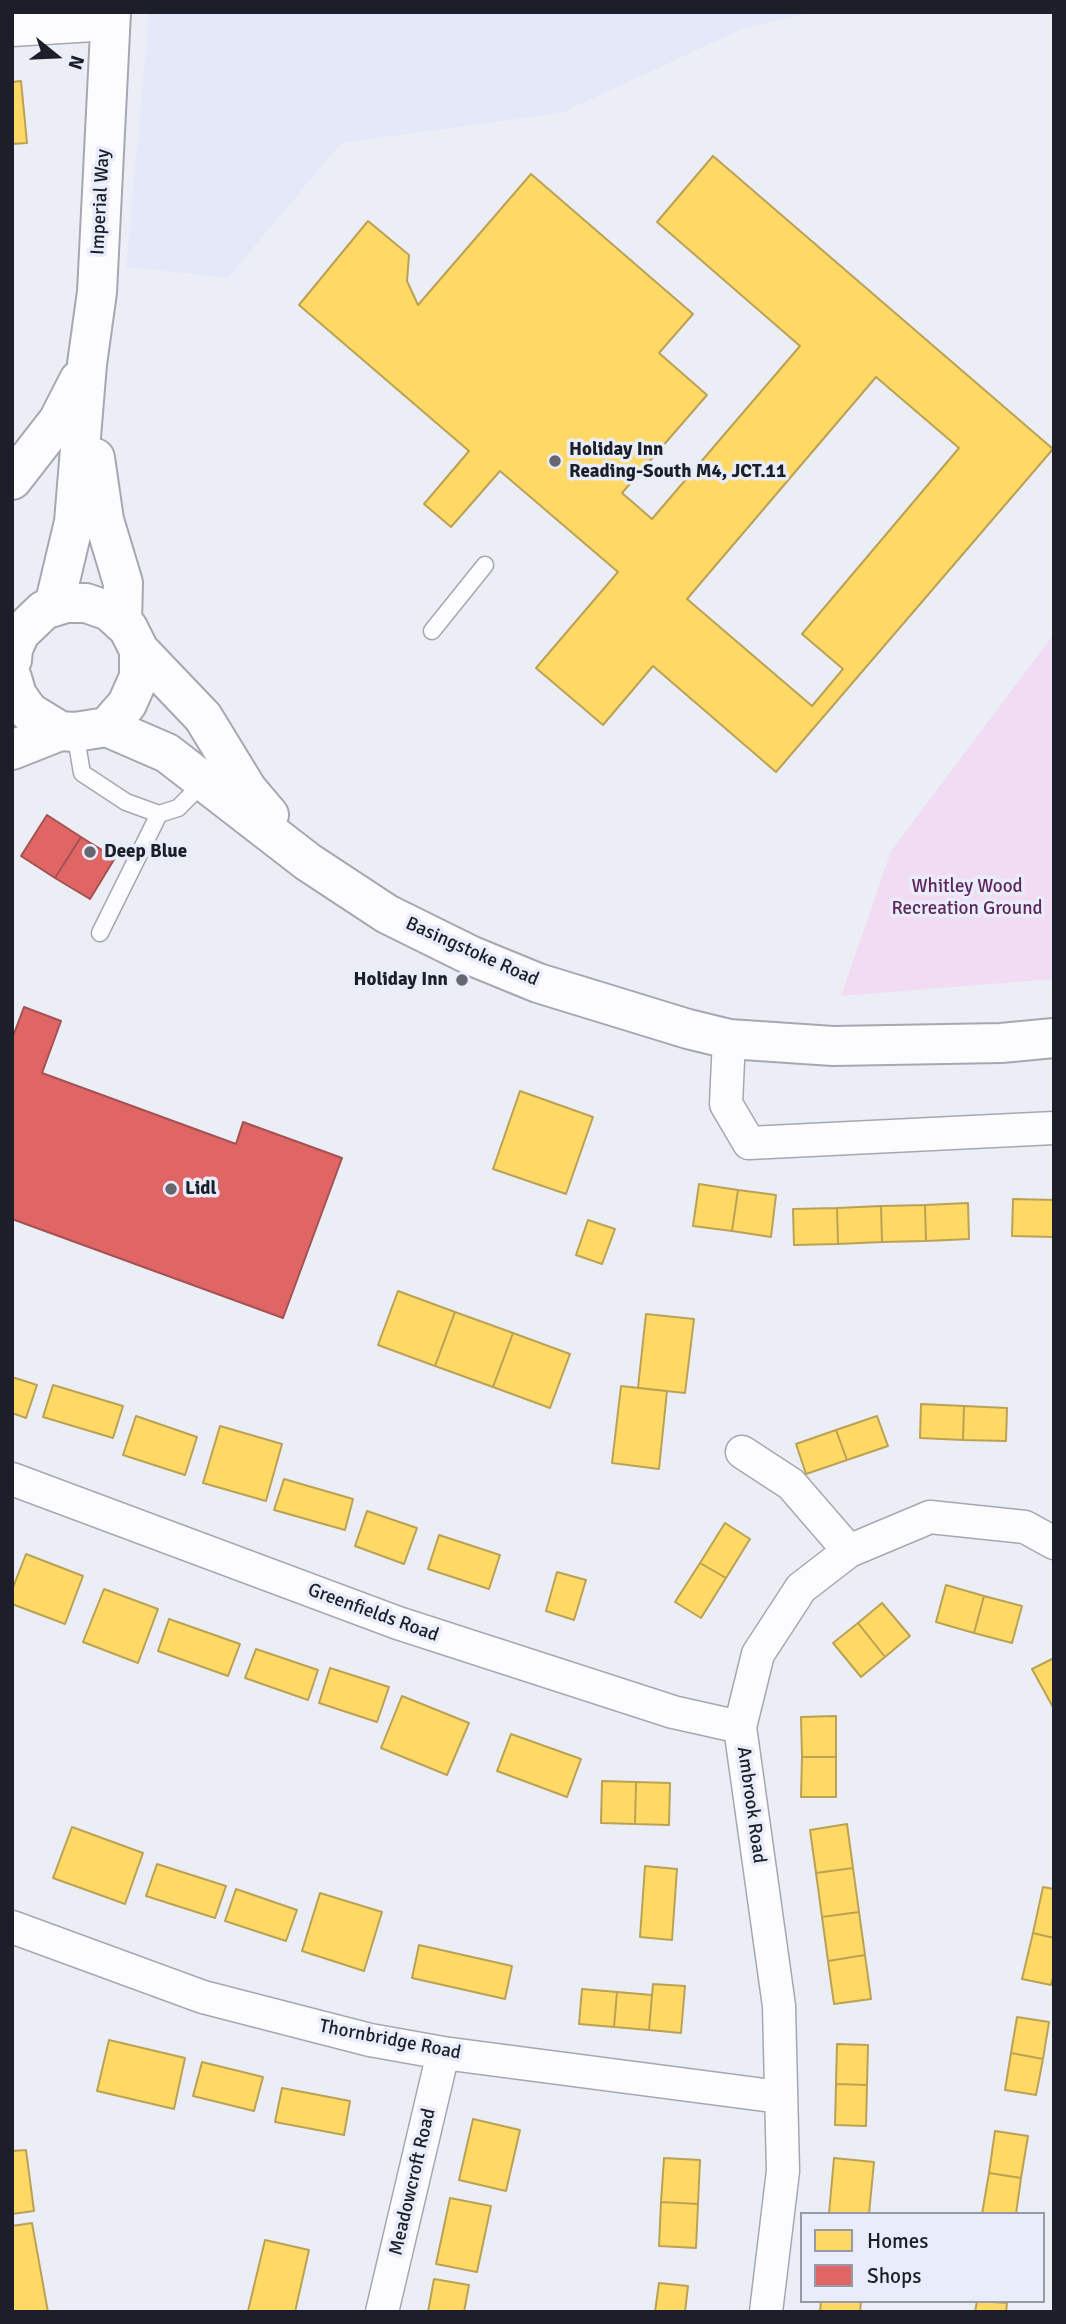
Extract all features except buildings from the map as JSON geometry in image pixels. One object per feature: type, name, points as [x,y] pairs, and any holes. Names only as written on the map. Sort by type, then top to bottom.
[{"type":"main road","name":"Imperial Way","points":[[34,611],[74,522],[86,377],[97,292],[111,18]]},
{"type":"main road","name":"Imperial Way","points":[[86,377],[104,520],[122,583],[130,636]]},
{"type":"main road","points":[[12,480],[58,421],[86,377]]},
{"type":"main road","points":[[12,750],[80,730],[127,704],[139,677],[130,636],[108,611],[86,603],[34,611],[13,649],[13,683],[29,712],[80,730]]},
{"type":"main road","name":"Basingstoke Road","points":[[130,636],[203,718],[247,789],[308,862]]},
{"type":"main road","name":"Basingstoke Road","points":[[80,730],[167,753],[308,862],[387,914],[472,957],[538,983],[729,1039],[834,1046],[1001,1043],[1054,1038]]},
{"type":"street","points":[[12,30],[111,18]]},
{"type":"street","points":[[729,1039],[726,1104],[749,1143],[1054,1128]]},
{"type":"street","points":[[742,1452],[791,1484],[849,1551]]},
{"type":"street","name":"Greenfields Road","points":[[12,1479],[398,1623],[659,1708],[740,1727]]},
{"type":"street","name":"Ambrook Road","points":[[766,2312],[783,2171],[779,2006],[740,1727],[758,1654],[801,1588],[849,1551],[930,1517],[1025,1527],[1054,1543]]},
{"type":"street","name":"Thornbridge Road","points":[[12,1927],[203,1997],[370,2040],[443,2053],[780,2097]]},
{"type":"street","name":"Meadowcroft Road","points":[[382,2312],[443,2053]]},
{"type":"lane","points":[[432,631],[485,565]]},
{"type":"lane","points":[[80,730],[82,773],[126,802],[159,814],[178,808],[204,782]]},
{"type":"lane","points":[[100,933],[159,814]]},
{"type":"shaded area","points":[[149,12],[814,12],[742,29],[561,113],[341,143],[228,278],[126,267]]},
{"type":"green space","name":"Whitley Wood Recreation Ground","points":[[1054,634],[1054,979],[841,996],[891,851]]},
{"type":"place","name":"Holiday Inn Reading-South M4, JCT.11","points":[[555,461]]},
{"type":"place","name":"Deep Blue","points":[[90,852]]},
{"type":"place","name":"Holiday Inn","points":[[462,980]]},
{"type":"place","name":"Lidl","points":[[171,1189]]}]
